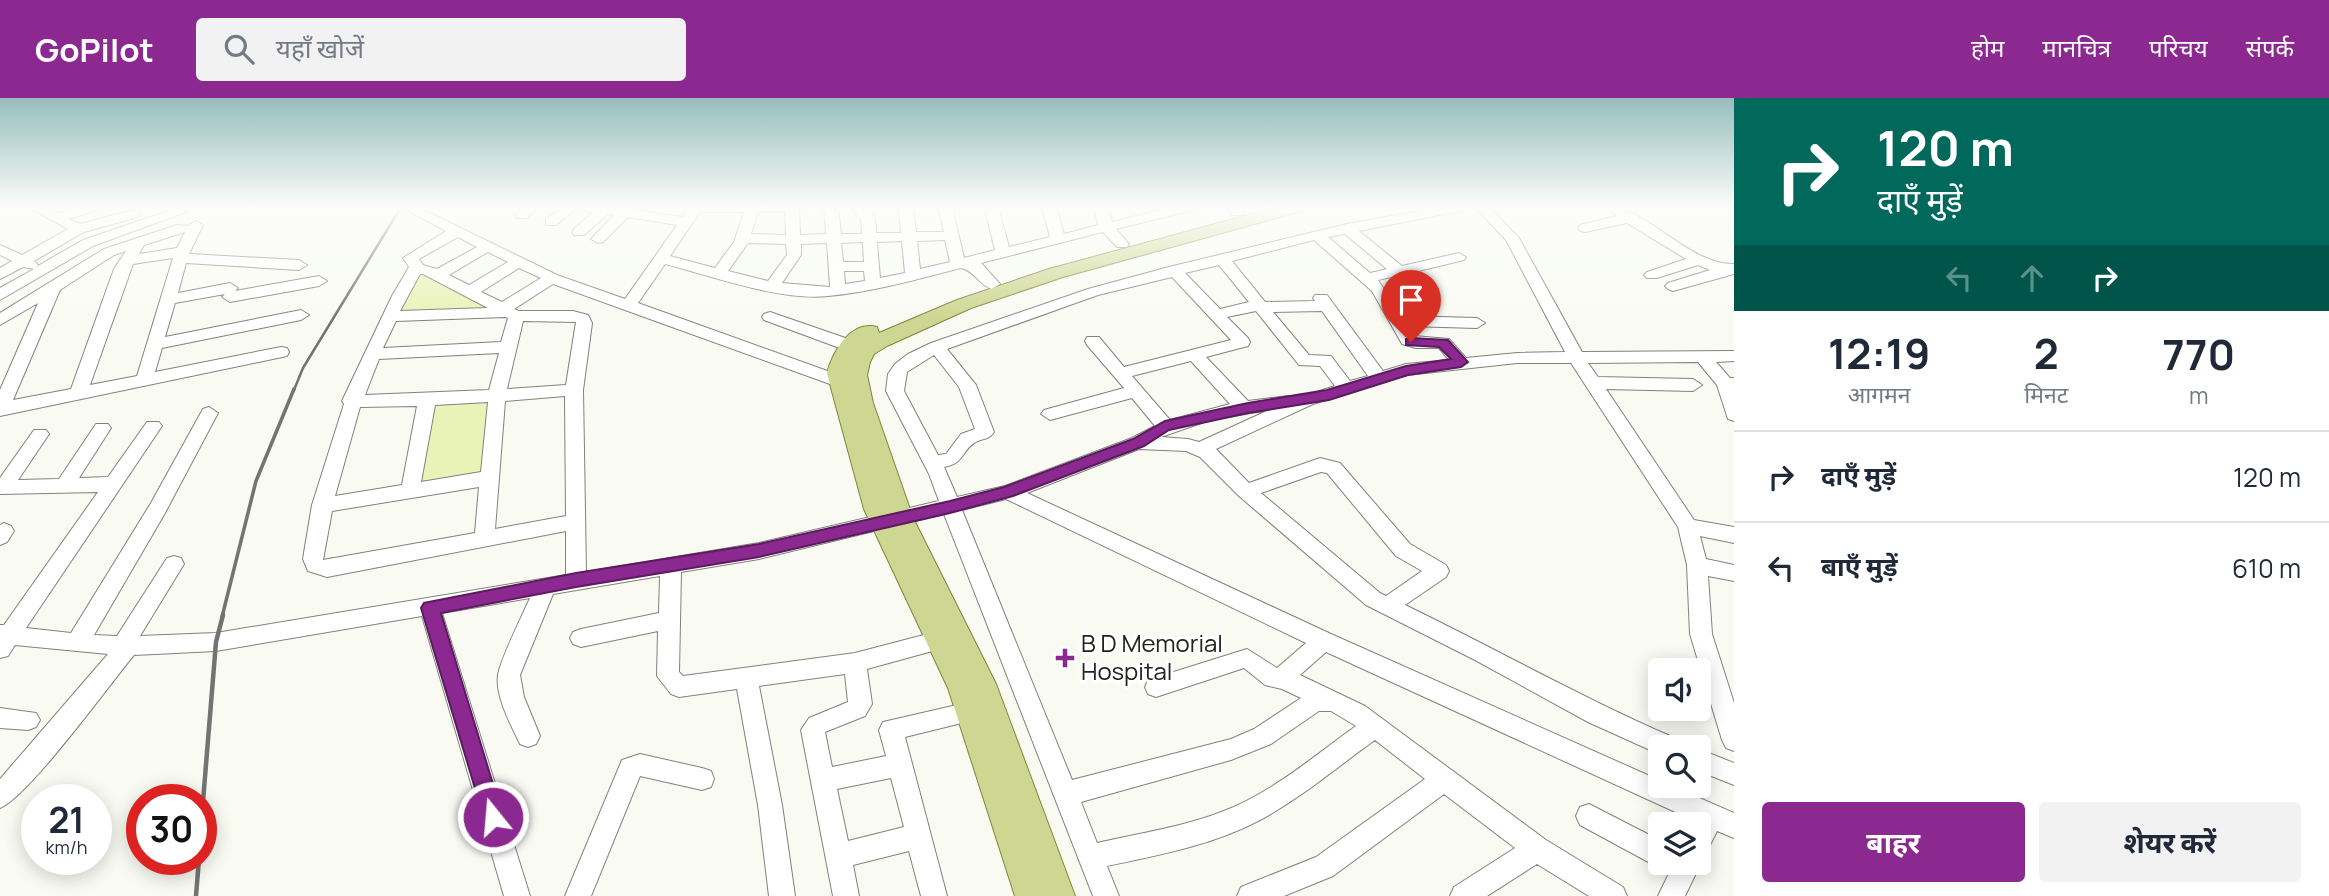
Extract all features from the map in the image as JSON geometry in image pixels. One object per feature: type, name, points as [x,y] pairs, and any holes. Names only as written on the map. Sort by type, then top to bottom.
[{"type":"main road","points":[[1058,896],[982,684],[892,520],[869,484],[838,373],[843,354],[872,331],[992,284],[1121,244]]},
{"type":"main road","points":[[1032,896],[970,712],[892,520],[856,375],[866,350],[933,316],[983,297],[1156,244]]},
{"type":"street","points":[[0,274],[52,244]]},
{"type":"street","points":[[0,295],[86,244]]},
{"type":"street","points":[[4,313],[110,252],[133,244]]},
{"type":"street","points":[[78,394],[127,260],[138,244]]},
{"type":"street","points":[[144,381],[183,244]]},
{"type":"street","points":[[418,269],[410,258],[434,244]]},
{"type":"street","points":[[481,244],[551,278],[841,382]]},
{"type":"street","points":[[629,305],[671,244]]},
{"type":"street","points":[[718,274],[739,244]]},
{"type":"street","points":[[772,288],[792,259],[793,244]]},
{"type":"street","points":[[834,244],[838,290]]},
{"type":"street","points":[[870,244],[873,284]]},
{"type":"street","points":[[910,244],[913,275]]},
{"type":"street","points":[[954,244],[958,264]]},
{"type":"street","points":[[1001,244],[1003,251]]},
{"type":"street","points":[[661,258],[772,288],[813,293],[873,284],[1034,244]]},
{"type":"street","points":[[1106,896],[980,576],[933,463],[903,410],[893,380],[899,369],[908,361],[937,346],[1093,292],[1280,244]]},
{"type":"street","points":[[1328,244],[1383,294],[1411,342],[1443,343],[1461,362]]},
{"type":"street","points":[[1367,244],[1415,284]]},
{"type":"street","points":[[1515,244],[1576,357],[1688,526],[1697,565],[1701,634],[1732,727]]},
{"type":"street","points":[[1673,244],[1699,260],[1728,270]]},
{"type":"street","points":[[437,276],[487,247]]},
{"type":"street","points":[[0,249],[42,270],[60,283]]},
{"type":"street","points":[[127,260],[181,255],[299,265]]},
{"type":"street","points":[[1367,278],[1459,257]]},
{"type":"street","points":[[1222,259],[1305,361],[1325,360],[1347,389]]},
{"type":"street","points":[[1652,275],[1699,260]]},
{"type":"street","points":[[230,299],[241,262]]},
{"type":"street","points":[[469,292],[519,262]]},
{"type":"street","points":[[958,264],[975,266],[992,284]]},
{"type":"street","points":[[836,267],[872,266]]},
{"type":"street","points":[[509,312],[425,269],[412,272],[351,401],[335,450],[313,559],[318,568],[573,522]]},
{"type":"street","points":[[1121,373],[1241,342],[1174,270]]},
{"type":"street","points":[[1672,286],[1728,270]]},
{"type":"street","points":[[484,539],[497,394],[507,347],[509,312],[551,278]]},
{"type":"street","points":[[169,299],[230,299],[318,281]]},
{"type":"street","points":[[0,410],[60,283]]},
{"type":"street","points":[[1215,314],[1259,306],[1324,302],[1379,378]]},
{"type":"street","points":[[390,316],[509,312],[573,316],[582,319],[584,323],[574,390],[573,522],[576,580]]},
{"type":"street","points":[[155,344],[301,314]]},
{"type":"street","points":[[769,317],[851,346]]},
{"type":"street","points":[[1397,321],[1477,323]]},
{"type":"street","points":[[203,368],[206,334]]},
{"type":"street","points":[[1093,341],[1165,426]]},
{"type":"street","points":[[933,463],[952,459],[965,440],[985,432],[963,378],[937,346]]},
{"type":"street","points":[[371,354],[507,347]]},
{"type":"street","points":[[0,410],[281,352]]},
{"type":"street","points":[[1194,354],[1244,408]]},
{"type":"street","points":[[4,640],[124,647],[167,647],[216,642],[759,551],[1007,492],[1138,443],[1165,426],[1244,408],[1307,400],[1406,370],[1461,362],[1576,357],[1734,356]]},
{"type":"street","points":[[1703,357],[1730,384],[1734,415]]},
{"type":"street","points":[[0,368],[20,365]]},
{"type":"street","points":[[1594,383],[1693,385]]},
{"type":"street","points":[[351,401],[427,400],[574,390]]},
{"type":"street","points":[[1050,414],[1136,391]]},
{"type":"street","points":[[410,492],[427,400]]},
{"type":"street","points":[[1200,449],[1307,400]]},
{"type":"street","points":[[77,643],[158,509],[209,413]]},
{"type":"street","points":[[4,640],[153,426]]},
{"type":"street","points":[[64,486],[102,428]]},
{"type":"street","points":[[40,434],[2,488],[113,484]]},
{"type":"street","points":[[1138,443],[1160,442],[1200,449],[1214,457],[1246,491],[1361,590],[1596,715],[1648,738]]},
{"type":"street","points":[[1246,491],[1320,465],[1333,468],[1404,550],[1439,571],[1387,606]]},
{"type":"street","points":[[322,505],[489,478]]},
{"type":"street","points":[[1007,492],[1323,641],[1723,821]]},
{"type":"street","points":[[1688,526],[1734,535]]},
{"type":"street","points":[[0,796],[24,772],[124,647],[174,565]]},
{"type":"street","points":[[671,565],[668,676],[672,683],[688,688],[746,677],[855,663],[939,640]]},
{"type":"street","points":[[1697,565],[1734,573]]},
{"type":"street","points":[[528,736],[513,697],[509,675],[545,587]]},
{"type":"street","points":[[430,608],[517,896]]},
{"type":"street","points":[[581,638],[670,620]]},
{"type":"street","points":[[1283,678],[1323,641]]},
{"type":"street","points":[[1156,687],[1247,658],[1273,678],[1283,678],[1357,713],[1537,849],[1614,896]]},
{"type":"street","points":[[846,896],[813,730],[817,725],[857,709],[860,704],[855,663]]},
{"type":"street","points":[[746,677],[770,804],[782,896]]},
{"type":"street","points":[[1064,794],[1218,754],[1275,731],[1315,702],[1326,699]]},
{"type":"street","points":[[934,896],[891,733],[893,728],[970,712]]},
{"type":"street","points":[[0,718],[28,720]]},
{"type":"street","points":[[1090,857],[1191,833],[1249,813],[1374,727]]},
{"type":"street","points":[[578,896],[631,768],[640,765],[702,779]]},
{"type":"street","points":[[822,780],[899,765]]},
{"type":"street","points":[[1711,765],[1734,774]]},
{"type":"street","points":[[1250,896],[1324,867],[1443,780]]},
{"type":"street","points":[[1589,816],[1648,848]]},
{"type":"street","points":[[838,856],[918,836]]},
{"type":"street","points":[[1463,896],[1537,849]]},
{"type":"street","points":[[1671,896],[1679,875]]},
{"type":"green space","points":[[424,273],[487,306],[484,309],[401,312],[417,275]]},
{"type":"green space","points":[[492,402],[488,475],[416,486],[431,406]]},
{"type":"railway","points":[[294,390],[303,368],[378,244]]},
{"type":"railway","points":[[222,617],[256,481],[294,389]]},
{"type":"railway","points":[[204,784],[216,642],[223,615]]},
{"type":"railway","points":[[196,896],[198,875]]},
{"type":"place","name":"B D Memorial Hospital","points":[[1065,658]]},
{"type":"route","points":[[493,817],[430,608],[576,580],[759,551],[950,507],[1007,492],[1138,443],[1165,426],[1248,408],[1307,400],[1406,370],[1461,362],[1443,343],[1411,342]]}]
